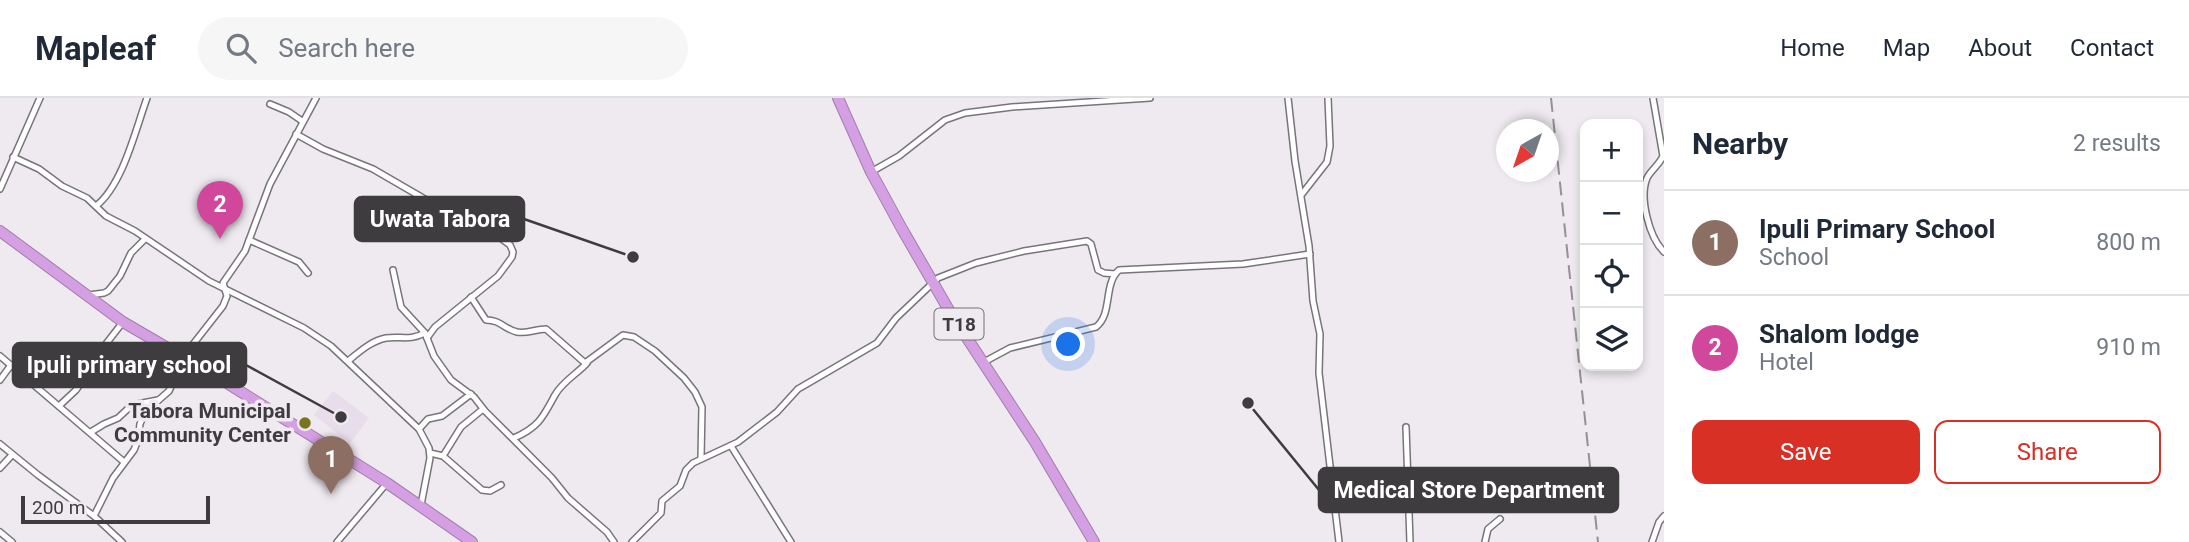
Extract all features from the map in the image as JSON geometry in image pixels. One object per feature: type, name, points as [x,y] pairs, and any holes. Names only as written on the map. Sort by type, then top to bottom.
[{"type":"highway","name":"T18","points":[[838,98],[871,172],[932,282],[1094,542]]},
{"type":"highway","points":[[0,231],[123,322],[387,483],[472,542]]},
{"type":"street","points":[[0,189],[40,98]]},
{"type":"street","points":[[96,206],[106,196],[122,165],[139,128],[147,98]]},
{"type":"street","points":[[94,516],[106,490],[137,445],[145,412],[169,391],[184,358],[223,306],[226,296],[223,288],[225,278],[245,251],[270,184],[316,98]]},
{"type":"street","points":[[871,172],[899,156],[945,120],[959,114],[1012,107],[1150,98]]},
{"type":"street","points":[[1288,98],[1310,254],[1313,301],[1320,334],[1319,373],[1339,542]]},
{"type":"street","points":[[1302,194],[1327,162],[1330,146],[1328,98]]},
{"type":"street","points":[[1653,98],[1663,156],[1648,177],[1646,202],[1650,230],[1664,252]]},
{"type":"street","points":[[270,104],[302,121]]},
{"type":"street","points":[[296,134],[323,149],[373,169],[423,198],[464,216],[507,242],[513,252],[510,260],[492,282],[426,336],[377,340],[348,361]]},
{"type":"street","points":[[13,157],[87,198],[106,216],[223,288],[304,328],[348,361],[419,429],[430,453],[421,505]]},
{"type":"street","points":[[85,295],[107,291],[120,275],[131,253],[145,239]]},
{"type":"street","points":[[249,240],[299,262],[308,273]]},
{"type":"street","points":[[632,542],[661,513],[662,501],[680,486],[689,466],[731,446],[777,412],[798,389],[877,343],[932,282],[971,264],[1024,251],[1087,241],[1091,244],[1098,270],[1115,274]]},
{"type":"street","points":[[984,362],[1010,348],[1096,327],[1104,317],[1115,274],[1122,269],[1243,264],[1310,254]]},
{"type":"street","points":[[393,270],[401,307],[426,336],[434,356],[451,380],[458,388],[471,394],[568,498],[607,532],[614,542]]},
{"type":"street","points":[[471,298],[485,320],[497,321],[516,332],[546,329],[587,363]]},
{"type":"street","points":[[59,406],[85,377],[97,369],[104,345],[123,322]]},
{"type":"street","points":[[514,438],[538,424],[556,393],[587,363],[623,335],[634,337],[655,351],[684,378],[701,403],[701,458]]},
{"type":"street","points":[[0,356],[124,462]]},
{"type":"street","points":[[0,380],[11,365]]},
{"type":"street","points":[[419,429],[430,418],[442,416],[471,394]]},
{"type":"street","points":[[91,432],[118,418],[132,405],[160,400]]},
{"type":"street","points":[[443,456],[461,426],[483,409]]},
{"type":"street","points":[[1406,427],[1410,542]]},
{"type":"street","points":[[0,444],[94,516],[122,542]]},
{"type":"street","points":[[731,446],[791,542]]},
{"type":"street","points":[[430,453],[443,456],[482,490],[490,492],[501,485]]},
{"type":"street","points":[[0,468],[12,455]]},
{"type":"street","points":[[337,542],[387,483]]},
{"type":"street","points":[[1652,542],[1664,516]]},
{"type":"street","points":[[1485,542],[1488,529],[1500,519]]},
{"type":"street","points":[[0,532],[12,542]]},
{"type":"street","points":[[342,536],[350,542]]},
{"type":"shaded area","points":[[333,391],[369,418],[350,443],[314,415]]},
{"type":"railway","points":[[1551,98],[1598,542]]},
{"type":"place","name":"Shalom lodge","points":[[220,239]]},
{"type":"place","name":"Uwata Tabora","points":[[633,257]]},
{"type":"place","name":"Medical Store Department","points":[[1248,403]]},
{"type":"place","name":"Ipuli primary school","points":[[341,417]]},
{"type":"place","name":"Tabora Municipal Community Center","points":[[305,423]]},
{"type":"place","name":"Ipuli Primary School","points":[[331,494]]}]
